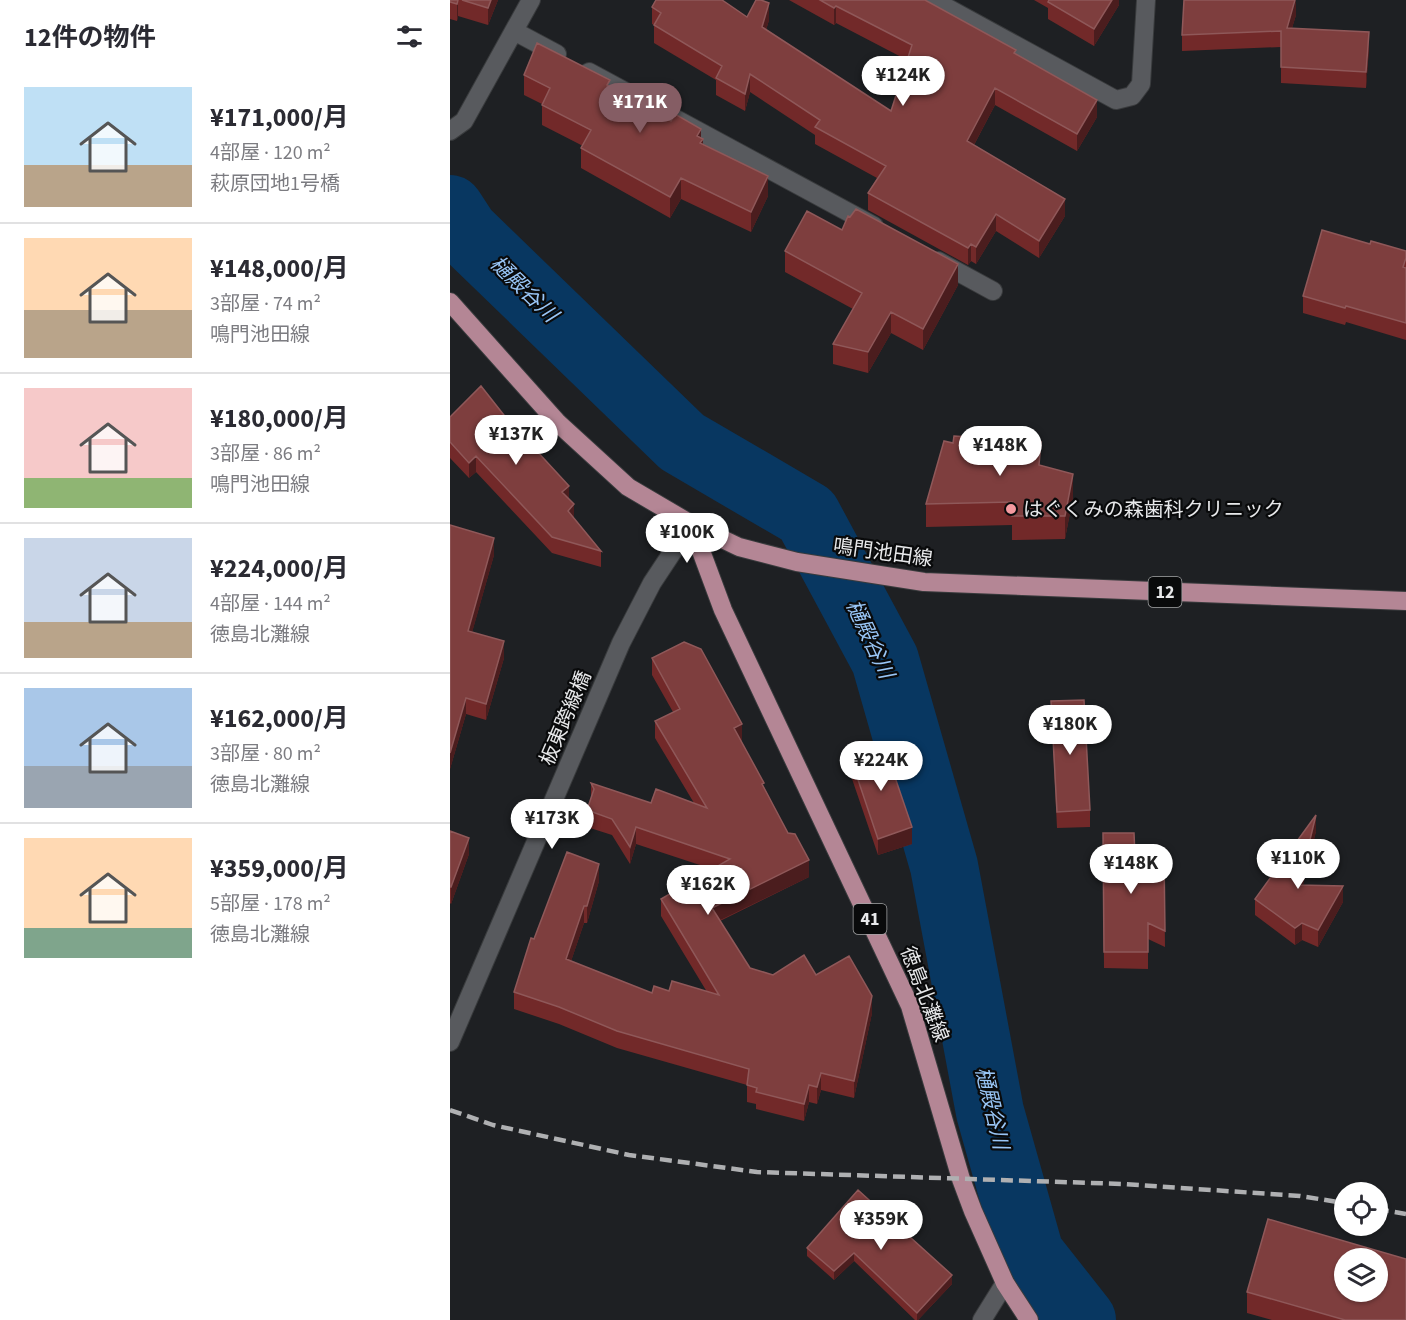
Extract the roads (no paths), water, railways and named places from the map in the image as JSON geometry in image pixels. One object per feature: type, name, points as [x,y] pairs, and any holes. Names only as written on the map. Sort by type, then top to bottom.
[{"type":"main road","name":"鳴門池田線","points":[[450,302],[558,423],[628,487],[692,524],[739,547],[796,562],[924,582],[1406,601]]},
{"type":"main road","name":"徳島北灘線","points":[[692,524],[723,610],[910,1006],[961,1179],[1005,1283],[1029,1320]]},
{"type":"street","points":[[457,126],[531,0]]},
{"type":"street","points":[[933,0],[1116,100],[1132,96],[1141,84],[1146,0]]},
{"type":"street","points":[[514,31],[889,234]]},
{"type":"street","points":[[920,252],[993,291]]},
{"type":"street","name":"板東跨線橋","points":[[450,1042],[621,643],[652,583],[692,524]]},
{"type":"street","points":[[982,1320],[1005,1283]]},
{"type":"waterway","name":"樋殿谷川","points":[[450,209],[465,232],[682,442],[807,515],[885,660],[944,866],[990,1112],[1030,1254],[1082,1320]]},
{"type":"railway","points":[[450,1110],[493,1125],[629,1155],[757,1172],[1123,1184],[1300,1196],[1334,1201]]},
{"type":"railway","points":[[1388,1211],[1406,1214]]},
{"type":"place","name":"はぐくみの森歯科クリニック","points":[[1011,509]]}]
